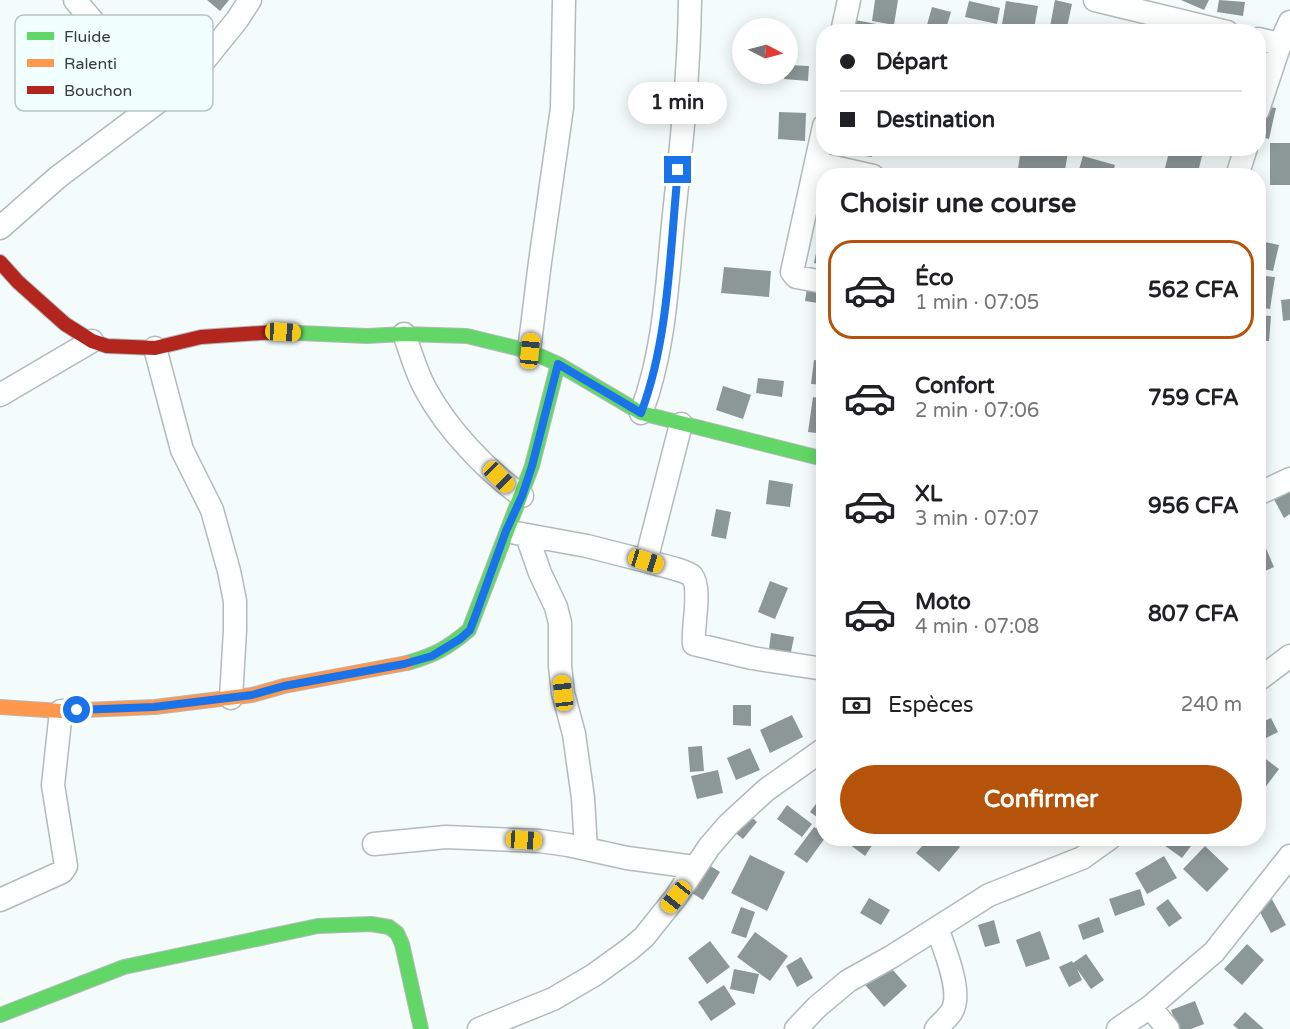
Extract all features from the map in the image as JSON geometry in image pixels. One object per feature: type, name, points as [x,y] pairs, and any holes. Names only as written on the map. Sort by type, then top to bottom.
[{"type":"street","points":[[75,0],[88,15]]},
{"type":"street","points":[[213,50],[250,0]]},
{"type":"street","points":[[530,351],[562,108],[564,0]]},
{"type":"street","points":[[641,413],[653,372],[666,297],[689,60],[690,0]]},
{"type":"street","points":[[844,24],[849,0]]},
{"type":"street","points":[[1095,0],[1194,24]]},
{"type":"street","points":[[1266,61],[1269,42],[1290,22]]},
{"type":"street","points":[[0,228],[58,177],[146,111]]},
{"type":"street","points":[[816,281],[796,277],[792,272],[818,156]]},
{"type":"street","points":[[816,163],[838,168]]},
{"type":"street","points":[[0,262],[18,282],[65,324],[92,341],[107,346],[154,348],[201,337],[243,333],[467,336],[530,351],[558,364],[641,413],[816,457]]},
{"type":"street","points":[[404,334],[424,388],[440,413],[470,448],[509,487],[522,496]]},
{"type":"street","points":[[0,395],[92,341]]},
{"type":"street","points":[[154,348],[182,450],[212,510],[230,571],[235,601],[231,699]]},
{"type":"street","points":[[0,707],[61,711],[154,707],[231,699],[284,686],[404,664],[432,656],[447,648],[470,630],[493,570],[517,533],[522,496],[558,364]]},
{"type":"street","points":[[646,561],[681,424]]},
{"type":"street","points":[[1266,490],[1290,479]]},
{"type":"street","points":[[517,533],[587,546],[692,576],[696,588],[694,644],[752,658],[816,668]]},
{"type":"street","points":[[517,533],[540,573],[556,608],[560,623],[563,693],[574,734],[583,798],[586,849]]},
{"type":"street","points":[[1266,674],[1290,656]]},
{"type":"street","points":[[0,900],[62,872],[66,866],[53,785],[61,711]]},
{"type":"street","points":[[479,1029],[553,999],[594,975],[630,949],[644,937],[676,897],[694,867],[729,824],[766,790],[816,755]]},
{"type":"street","points":[[374,844],[414,839],[469,837],[540,841],[627,858],[694,867]]},
{"type":"street","points":[[796,1029],[817,1007],[848,981],[989,896],[1082,858],[1099,846]]},
{"type":"street","points":[[1118,1029],[1150,1007],[1214,952],[1290,856]]},
{"type":"street","points":[[0,1015],[124,967],[318,926],[371,924],[389,927],[397,933],[422,1029]]},
{"type":"street","points":[[936,1029],[952,1009],[955,997],[948,959],[937,928]]},
{"type":"street","points":[[1150,1007],[1168,1029]]},
{"type":"building","points":[[207,0],[229,0],[220,11]]},
{"type":"building","points":[[875,0],[898,0],[894,24],[872,21]]},
{"type":"building","points":[[1055,0],[1072,4],[1068,24],[1050,24]]},
{"type":"building","points":[[1181,0],[1209,0],[1204,10]]},
{"type":"building","points":[[1219,0],[1245,2],[1243,16],[1217,12]]},
{"type":"building","points":[[969,1],[1000,8],[997,24],[965,17]]},
{"type":"building","points":[[1006,1],[1038,6],[1035,24],[1002,24]]},
{"type":"building","points":[[932,7],[951,12],[947,24],[927,24]]},
{"type":"building","points":[[844,18],[877,24],[843,24]]},
{"type":"building","points":[[798,65],[809,66],[808,81],[798,80]]},
{"type":"building","points":[[1266,107],[1276,108],[1269,139],[1266,138]]},
{"type":"building","points":[[779,112],[806,113],[805,141],[778,139]]},
{"type":"building","points":[[1270,143],[1290,143],[1290,185],[1270,185]]},
{"type":"building","points":[[1020,156],[1067,156],[1065,168],[1018,168]]},
{"type":"building","points":[[1083,156],[1115,165],[1114,168],[1079,168]]},
{"type":"building","points":[[1168,156],[1202,156],[1199,168],[1165,168]]},
{"type":"building","points":[[1266,242],[1279,245],[1273,271],[1266,270]]},
{"type":"building","points":[[724,267],[771,271],[769,297],[721,293]]},
{"type":"building","points":[[1266,276],[1275,277],[1270,309],[1266,308]]},
{"type":"building","points":[[808,282],[816,283],[816,303],[805,301]]},
{"type":"building","points":[[1290,299],[1290,320],[1283,321],[1281,300]]},
{"type":"building","points":[[1266,316],[1271,316],[1269,341],[1266,341]]},
{"type":"building","points":[[814,360],[816,360],[816,384],[811,384]]},
{"type":"building","points":[[758,378],[784,381],[782,397],[756,393]]},
{"type":"building","points":[[723,386],[751,395],[743,419],[716,410]]},
{"type":"building","points":[[813,397],[816,398],[816,433],[808,432]]},
{"type":"building","points":[[1290,479],[1290,514],[1284,518],[1269,490]]},
{"type":"building","points":[[769,480],[793,484],[790,507],[766,504]]},
{"type":"building","points":[[716,509],[731,512],[726,539],[711,536]]},
{"type":"building","points":[[1266,548],[1274,567],[1266,570]]},
{"type":"building","points":[[770,581],[788,588],[775,619],[758,612]]},
{"type":"building","points":[[771,633],[794,637],[791,652],[769,649]]},
{"type":"building","points":[[733,705],[751,705],[751,726],[733,725]]},
{"type":"building","points":[[792,715],[803,737],[770,753],[760,730]]},
{"type":"building","points":[[1271,718],[1278,732],[1266,738],[1266,720]]},
{"type":"building","points":[[702,746],[704,771],[690,772],[688,747]]},
{"type":"building","points":[[750,748],[760,770],[736,780],[727,758]]},
{"type":"building","points":[[1266,759],[1279,769],[1266,786]]},
{"type":"building","points":[[718,770],[723,793],[697,799],[691,776]]},
{"type":"building","points":[[816,804],[816,816],[810,812]]},
{"type":"building","points":[[787,805],[812,824],[802,837],[777,819]]},
{"type":"building","points":[[741,808],[757,822],[743,839],[727,826]]},
{"type":"building","points":[[814,827],[816,828],[816,846],[819,846],[807,863],[794,854]]},
{"type":"building","points":[[852,846],[872,846],[865,856]]},
{"type":"building","points":[[922,846],[960,847],[939,872],[916,853]]},
{"type":"building","points":[[1165,846],[1191,846],[1182,858]]},
{"type":"building","points":[[1205,846],[1229,869],[1207,892],[1183,869]]},
{"type":"building","points":[[750,855],[785,872],[767,911],[731,893]]},
{"type":"building","points":[[1164,856],[1177,878],[1147,894],[1135,873]]},
{"type":"building","points":[[706,863],[720,872],[703,900],[689,891]]},
{"type":"building","points":[[1266,888],[1286,925],[1271,933],[1251,895]]},
{"type":"building","points":[[1140,889],[1145,905],[1115,916],[1109,899]]},
{"type":"building","points":[[869,898],[890,910],[881,925],[860,913]]},
{"type":"building","points":[[1168,899],[1182,918],[1169,927],[1156,908]]},
{"type":"building","points":[[741,907],[755,912],[746,938],[731,933]]},
{"type":"building","points":[[1099,917],[1104,932],[1083,940],[1078,925]]},
{"type":"building","points":[[994,920],[1000,943],[985,947],[978,925]]},
{"type":"building","points":[[1040,931],[1050,959],[1026,967],[1016,940]]},
{"type":"building","points":[[755,932],[788,956],[770,981],[737,957]]},
{"type":"building","points":[[710,941],[730,967],[707,984],[688,958]]},
{"type":"building","points":[[1247,944],[1264,960],[1242,985],[1224,969]]},
{"type":"building","points":[[878,953],[907,986],[884,1007],[855,973]]},
{"type":"building","points":[[1086,954],[1104,980],[1091,989],[1077,969],[1082,980],[1069,987],[1059,967],[1072,961],[1073,963]]},
{"type":"building","points":[[801,957],[813,978],[797,987],[786,966]]},
{"type":"building","points":[[734,969],[759,974],[754,994],[730,989]]},
{"type":"building","points":[[724,985],[736,1004],[711,1021],[698,1002]]},
{"type":"building","points":[[1195,1001],[1204,1024],[1191,1029],[1178,1029],[1171,1010]]},
{"type":"building","points":[[1245,1012],[1264,1029],[1238,1029],[1233,1025]]},
{"type":"traffic: fast","points":[[276,332],[367,336],[404,334],[467,336],[529,351],[558,364],[641,413],[816,457]]},
{"type":"traffic: fast","points":[[407,663],[440,651],[469,630],[532,466],[558,364]]},
{"type":"traffic: fast","points":[[0,1015],[124,967],[318,926],[371,924],[389,927],[397,933],[402,944],[421,1029]]},
{"type":"traffic: slow","points":[[0,707],[61,711],[155,707],[252,695],[284,686],[407,663]]},
{"type":"traffic: jam","points":[[0,262],[18,282],[65,324],[92,341],[107,346],[155,348],[201,337],[276,332]]},
{"type":"route","points":[[77,710],[154,707],[231,699],[284,686],[404,664],[432,656],[460,639],[470,630],[506,531],[522,496],[558,364],[641,413],[650,388],[661,330],[678,170]]}]
